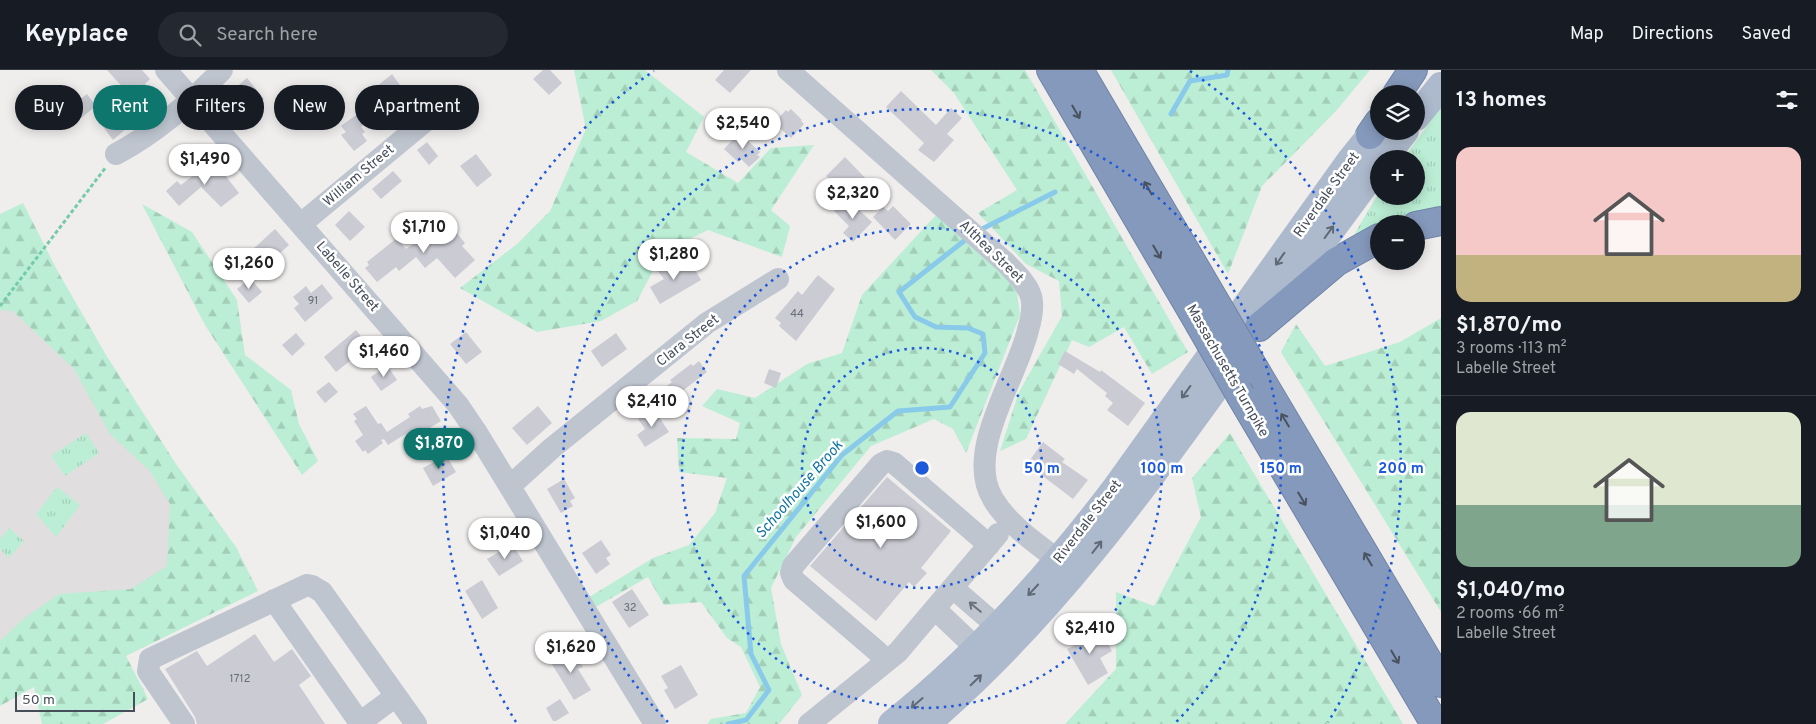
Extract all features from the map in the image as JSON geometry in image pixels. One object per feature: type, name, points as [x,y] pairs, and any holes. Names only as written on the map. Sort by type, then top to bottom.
[{"type":"highway","name":"Massachusetts Turnpike","points":[[1051,70],[1208,314],[1255,370],[1382,608],[1434,724]]},
{"type":"highway","name":"Massachusetts Turnpike","points":[[1079,70],[1208,314],[1241,396],[1382,608],[1441,683]]},
{"type":"highway","points":[[1403,85],[1413,70]]},
{"type":"highway","points":[[1425,224],[1441,221]]},
{"type":"highway","points":[[1259,327],[1336,262],[1370,243]]},
{"type":"main road","points":[[1412,85],[1424,70]]},
{"type":"main road","points":[[1425,106],[1441,86]]},
{"type":"main road","name":"Riverdale Street","points":[[926,724],[1004,653],[1067,567],[1116,488],[1370,135]]},
{"type":"main road","name":"Riverdale Street","points":[[1390,150],[1398,140]]},
{"type":"main road","name":"Riverdale Street","points":[[892,724],[1067,567],[1154,471],[1370,177]]},
{"type":"street","name":"Labelle Street","points":[[166,70],[180,85]]},
{"type":"street","points":[[208,85],[222,70]]},
{"type":"street","name":"Althea Street","points":[[788,70],[968,229],[1019,277],[1028,290],[1032,305],[1025,345],[994,422],[984,460],[984,477],[989,492],[1010,520],[1067,567]]},
{"type":"street","points":[[116,154],[137,142],[177,112]]},
{"type":"street","name":"Labelle Street","points":[[219,130],[453,399],[510,486],[655,724]]},
{"type":"street","name":"William Street","points":[[301,224],[414,130]]},
{"type":"street","name":"Clara Street","points":[[510,486],[552,448],[707,324],[778,279]]},
{"type":"street","points":[[886,662],[878,652],[794,580],[791,573],[793,566],[881,464],[887,461],[894,463],[989,545]]},
{"type":"street","points":[[809,724],[898,652],[1010,520]]},
{"type":"street","points":[[184,724],[148,671],[150,659],[307,585],[318,588],[416,724]]},
{"type":"street","points":[[952,588],[998,627]]},
{"type":"street","points":[[274,600],[359,723],[396,696]]},
{"type":"street","points":[[935,609],[977,649]]},
{"type":"path","points":[[0,306],[116,154]]},
{"type":"shaded area","points":[[0,262],[206,531],[121,657],[129,672],[145,690],[87,724],[37,667],[0,689]]},
{"type":"green space","points":[[574,70],[645,70],[704,117],[686,152],[738,183],[771,148],[814,145],[771,210],[790,226],[782,257],[708,230],[663,252],[637,301],[601,321],[537,332],[460,288],[517,244],[550,211],[586,129]]},
{"type":"green space","points":[[931,70],[1025,70],[1188,352],[1152,374],[1124,327],[1089,347],[1072,340],[1026,439],[1000,451],[1019,392],[1062,316],[1059,281],[1026,264],[978,213],[1017,190],[954,93]]},
{"type":"green space","points":[[1111,70],[1370,70],[1336,111],[1262,186],[1228,274]]},
{"type":"green space","points":[[1441,107],[1441,210],[1412,215],[1370,215],[1370,230],[1351,240],[1371,205],[1425,205],[1425,150],[1410,150],[1417,140],[1425,140],[1425,129]]},
{"type":"green space","points":[[23,203],[57,270],[106,355],[176,464],[236,547],[258,591],[126,656],[148,699],[103,724],[42,724],[34,687],[0,706],[0,641],[22,620],[59,594],[131,589],[167,566],[170,504],[150,471],[110,434],[74,369],[13,311],[0,310],[0,214]]},
{"type":"green space","points":[[142,204],[192,232],[237,300],[245,355],[291,390],[299,424],[318,461],[302,475],[205,325]]},
{"type":"green space","points":[[937,214],[1016,286],[1020,315],[966,453],[953,429],[934,419],[871,446],[796,537],[771,588],[781,644],[802,695],[779,724],[707,724],[711,719],[746,713],[760,687],[741,647],[727,638],[701,602],[664,605],[648,577],[594,608],[586,599],[653,558],[689,545],[715,513],[727,478],[679,472],[677,438],[736,439],[740,423],[702,406],[717,389],[755,398],[807,364],[842,353],[862,295]]},
{"type":"green space","points":[[1441,318],[1441,612],[1281,352],[1296,324],[1325,366],[1400,342]]},
{"type":"green space","points":[[86,433],[99,453],[65,476],[51,456]]},
{"type":"green space","points":[[1230,433],[1403,724],[1065,724],[1116,669],[1116,592],[1154,606],[1201,517],[1192,478]]},
{"type":"green space","points":[[57,487],[80,505],[56,537],[36,514]]},
{"type":"green space","points":[[9,528],[24,541],[9,558],[0,549],[0,539]]},
{"type":"building","points":[[107,70],[142,70],[150,79],[146,85],[121,85]]},
{"type":"building","points":[[543,70],[550,70],[562,83],[549,95],[533,79]]},
{"type":"building","points":[[724,70],[751,70],[730,93],[715,80]]},
{"type":"building","points":[[392,74],[400,85],[378,85]]},
{"type":"building","points":[[247,78],[253,85],[239,85]]},
{"type":"building","points":[[901,91],[936,125],[951,108],[962,118],[947,134],[954,140],[934,162],[918,150],[924,143],[886,107]]},
{"type":"building","points":[[87,94],[93,102],[93,108],[83,116],[83,97]]},
{"type":"building","points":[[791,109],[804,124],[791,138],[774,123],[786,110],[788,112]]},
{"type":"building","points":[[355,116],[355,130],[363,130],[365,132],[362,134],[367,141],[354,151],[341,135],[346,132],[345,123]]},
{"type":"building","points":[[106,130],[125,130],[113,140]]},
{"type":"building","points":[[739,133],[760,152],[757,155],[760,157],[749,167],[741,159],[738,162],[724,149]]},
{"type":"building","points":[[427,142],[438,156],[429,165],[417,150]]},
{"type":"building","points":[[476,154],[492,175],[477,187],[460,166]]},
{"type":"building","points":[[845,157],[869,182],[851,201],[826,176]]},
{"type":"building","points":[[213,160],[239,193],[221,207],[201,187],[179,206],[166,191],[177,181],[181,185]]},
{"type":"building","points":[[393,171],[402,181],[381,199],[372,189]]},
{"type":"building","points":[[846,198],[872,222],[853,242],[843,233],[849,226],[834,211]]},
{"type":"building","points":[[893,206],[911,224],[895,240],[873,217],[883,207],[888,211]]},
{"type":"building","points":[[349,211],[365,227],[350,241],[335,225]]},
{"type":"building","points":[[447,221],[465,243],[462,246],[475,260],[455,278],[437,258],[425,268],[416,257],[399,271],[396,267],[377,282],[365,268],[369,265],[367,262],[397,238],[406,249]]},
{"type":"building","points":[[275,229],[289,245],[255,275],[241,260]]},
{"type":"building","points":[[671,261],[677,271],[691,263],[701,280],[660,304],[650,287],[664,279],[657,270]]},
{"type":"building","points":[[818,275],[835,289],[796,341],[779,326],[781,323],[775,318],[798,291],[802,295]]},
{"type":"building","points":[[250,278],[262,292],[249,303],[237,289]]},
{"type":"building","points":[[322,284],[333,298],[305,322],[294,308],[299,304],[293,297],[306,286],[311,293]]},
{"type":"building","points":[[356,330],[369,346],[336,372],[324,357]]},
{"type":"building","points":[[466,332],[482,352],[466,364],[450,344]]},
{"type":"building","points":[[296,333],[305,344],[292,356],[282,345]]},
{"type":"building","points":[[616,333],[627,349],[602,367],[591,351]]},
{"type":"building","points":[[1065,351],[1100,372],[1101,370],[1145,403],[1128,426],[1107,410],[1113,403],[1105,396],[1107,393],[1077,369],[1074,374],[1058,364]]},
{"type":"building","points":[[699,361],[707,372],[672,399],[663,389],[672,382],[670,380],[691,364],[693,366]]},
{"type":"building","points":[[387,365],[397,380],[381,391],[371,377]]},
{"type":"building","points":[[769,369],[781,373],[776,388],[764,383]]},
{"type":"building","points":[[329,382],[338,392],[325,403],[316,392]]},
{"type":"building","points":[[366,406],[378,424],[381,423],[387,432],[410,417],[408,414],[420,406],[422,409],[432,406],[441,421],[420,434],[415,428],[388,445],[384,439],[381,440],[383,443],[368,454],[365,450],[363,452],[355,441],[363,435],[354,421],[357,419],[353,414]]},
{"type":"building","points":[[538,406],[552,423],[527,445],[512,428]]},
{"type":"building","points":[[654,409],[669,432],[645,447],[637,435],[645,429],[638,419]]},
{"type":"building","points":[[1043,442],[1065,459],[1062,462],[1088,480],[1073,499],[1027,464]]},
{"type":"building","points":[[446,455],[456,472],[433,486],[423,468]]},
{"type":"building","points":[[887,477],[951,531],[921,568],[927,573],[914,587],[909,582],[876,621],[810,566]]},
{"type":"building","points":[[564,479],[575,498],[570,501],[573,506],[561,513],[547,489]]},
{"type":"building","points":[[601,540],[611,555],[606,558],[610,564],[596,574],[582,553]]},
{"type":"building","points":[[512,544],[523,561],[499,576],[487,559]]},
{"type":"building","points":[[482,580],[498,608],[482,619],[465,591]]},
{"type":"building","points":[[632,589],[649,615],[629,628],[612,602]]},
{"type":"building","points":[[1098,627],[1112,651],[1100,658],[1108,673],[1088,685],[1067,649],[1074,646],[1072,642]]},
{"type":"building","points":[[255,634],[274,662],[292,649],[311,676],[299,685],[325,724],[197,724],[195,717],[165,669],[197,651],[207,666]]},
{"type":"building","points":[[571,648],[583,667],[578,669],[591,690],[574,700],[550,661]]},
{"type":"building","points":[[681,665],[698,695],[675,709],[664,690],[668,688],[661,676]]},
{"type":"building","points":[[560,699],[569,713],[553,721],[546,708]]},
{"type":"waterway","name":"Schoolhouse Brook","points":[[1171,114],[1190,81],[1227,75],[1228,70]]},
{"type":"waterway","name":"Schoolhouse Brook","points":[[978,231],[1055,192]]},
{"type":"waterway","name":"Schoolhouse Brook","points":[[728,724],[746,720],[769,690],[751,654],[744,576],[842,455],[898,411],[950,407],[985,353],[983,334],[968,328],[936,327],[915,317],[899,292],[969,237]]}]
